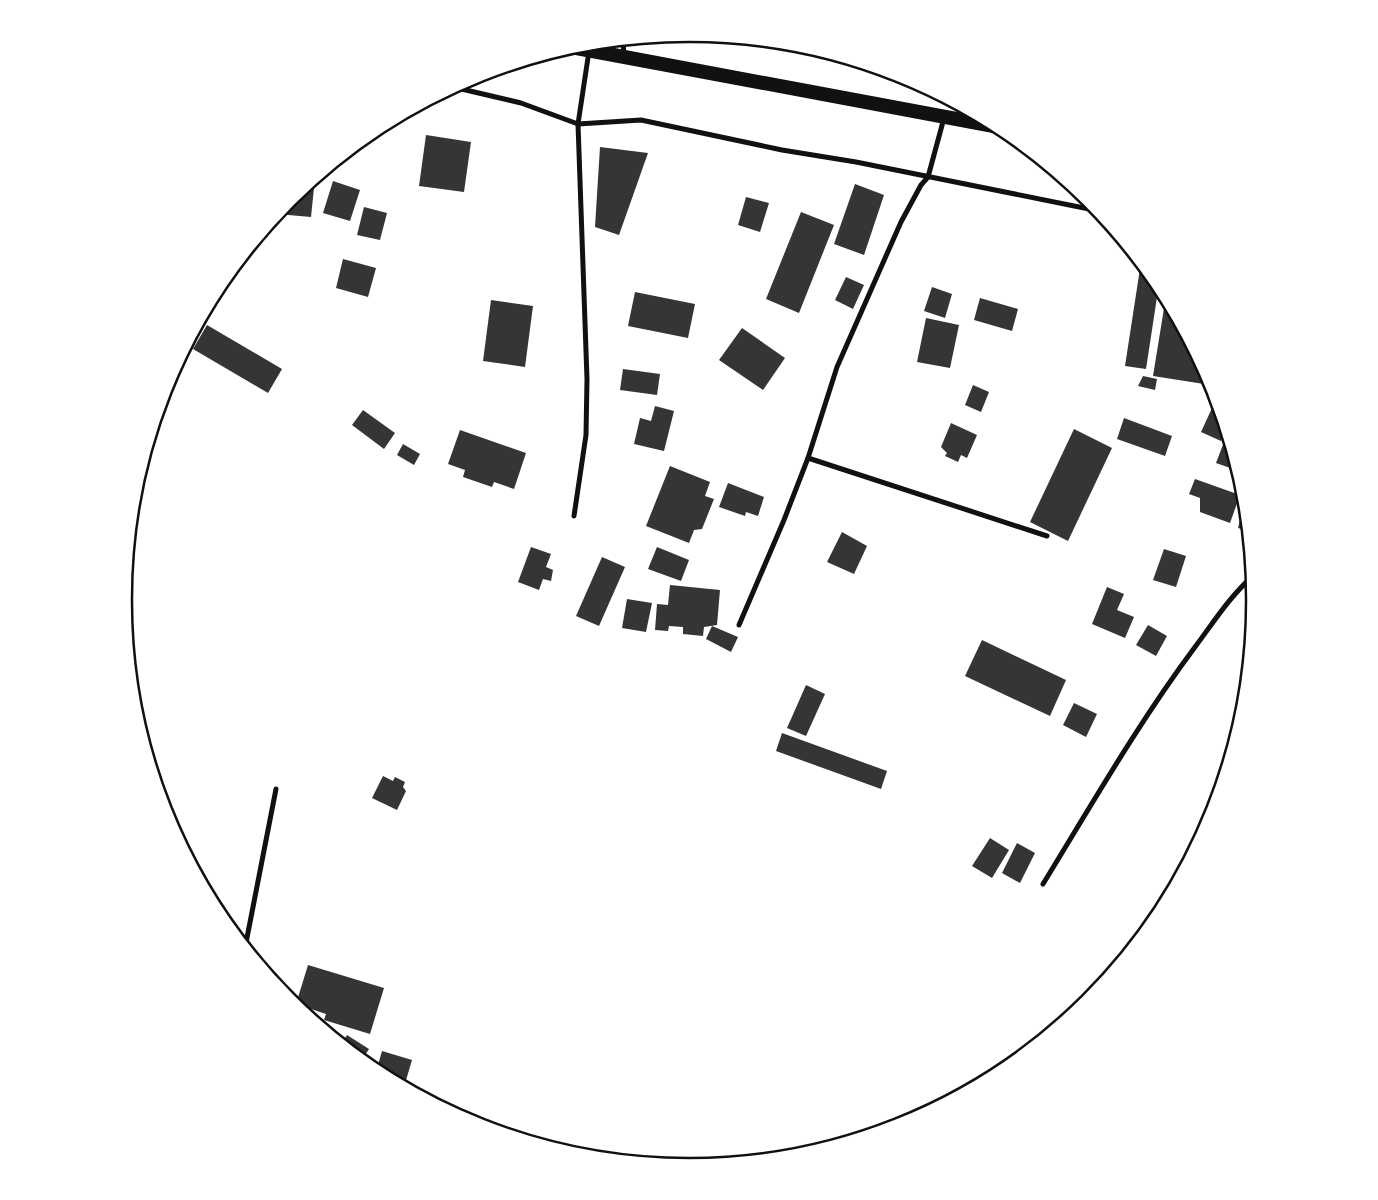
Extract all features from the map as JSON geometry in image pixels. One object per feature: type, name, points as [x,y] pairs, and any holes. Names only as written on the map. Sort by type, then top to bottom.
[{"type":"highway","points":[[593,51],[977,123]]},
{"type":"street","points":[[623,46],[624,56]]},
{"type":"street","points":[[574,516],[586,435],[587,379],[578,124],[589,52]]},
{"type":"street","points":[[466,90],[521,102],[578,124],[641,120],[782,150],[856,162],[1085,208]]},
{"type":"street","points":[[739,625],[808,458],[837,367],[901,222],[921,185],[928,177],[945,116]]},
{"type":"street","points":[[808,458],[1047,536]]},
{"type":"street","points":[[1043,884],[1163,692],[1227,604],[1246,583]]},
{"type":"street","points":[[247,939],[276,789]]},
{"type":"building","points":[[426,135],[471,142],[464,192],[419,186]]},
{"type":"building","points":[[600,147],[648,153],[619,235],[595,227]]},
{"type":"building","points":[[333,181],[360,190],[350,221],[323,213]]},
{"type":"building","points":[[855,184],[884,195],[864,255],[834,244]]},
{"type":"building","points":[[314,188],[311,217],[287,215]]},
{"type":"building","points":[[746,197],[769,203],[760,232],[738,225]]},
{"type":"building","points":[[364,207],[387,213],[380,240],[357,235]]},
{"type":"building","points":[[801,212],[834,225],[799,313],[766,299]]},
{"type":"building","points":[[343,259],[376,268],[368,297],[336,288]]},
{"type":"building","points":[[1139,272],[1157,297],[1146,369],[1125,366]]},
{"type":"building","points":[[846,277],[864,285],[853,309],[835,300]]},
{"type":"building","points":[[932,287],[952,294],[945,318],[924,311]]},
{"type":"building","points":[[635,292],[695,304],[688,338],[628,326]]},
{"type":"building","points":[[980,298],[1018,309],[1012,331],[974,320]]},
{"type":"building","points":[[491,300],[533,306],[525,367],[483,361]]},
{"type":"building","points":[[1164,308],[1189,353],[1203,384],[1153,376]]},
{"type":"building","points":[[926,318],[959,325],[950,368],[917,362]]},
{"type":"building","points":[[207,325],[282,369],[268,393],[193,349]]},
{"type":"building","points":[[742,328],[785,358],[763,390],[719,360]]},
{"type":"building","points":[[623,369],[660,374],[657,395],[620,390]]},
{"type":"building","points":[[1143,376],[1157,379],[1155,390],[1138,386]]},
{"type":"building","points":[[973,385],[989,392],[981,412],[965,405]]},
{"type":"building","points":[[655,406],[674,411],[664,451],[634,444],[640,418],[651,421]]},
{"type":"building","points":[[1212,408],[1222,438],[1221,441],[1201,432]]},
{"type":"building","points":[[363,410],[395,433],[384,449],[352,425]]},
{"type":"building","points":[[1124,418],[1172,436],[1165,456],[1117,439]]},
{"type":"building","points":[[951,423],[977,435],[967,458],[961,455],[958,462],[945,456],[947,453],[941,447]]},
{"type":"building","points":[[1074,429],[1112,448],[1068,541],[1030,522]]},
{"type":"building","points":[[460,430],[526,453],[514,489],[494,482],[492,487],[463,477],[465,470],[448,464]]},
{"type":"building","points":[[1224,443],[1231,468],[1216,463]]},
{"type":"building","points":[[403,444],[420,454],[414,465],[397,455]]},
{"type":"building","points":[[670,466],[710,482],[705,496],[714,499],[702,529],[694,530],[689,543],[646,526]]},
{"type":"building","points":[[1195,479],[1236,494],[1238,501],[1230,523],[1200,512],[1200,498],[1189,494]]},
{"type":"building","points":[[728,483],[764,497],[758,516],[746,512],[745,516],[719,507]]},
{"type":"building","points":[[1240,518],[1242,529],[1238,528]]},
{"type":"building","points":[[842,532],[867,546],[854,574],[827,562]]},
{"type":"building","points":[[531,547],[551,554],[546,567],[553,570],[551,581],[543,579],[539,590],[518,582]]},
{"type":"building","points":[[657,547],[689,560],[681,581],[648,569]]},
{"type":"building","points":[[1164,549],[1186,556],[1176,587],[1153,580]]},
{"type":"building","points":[[602,557],[625,567],[599,626],[576,616]]},
{"type":"building","points":[[670,585],[720,590],[717,625],[704,627],[703,636],[683,634],[683,627],[669,626],[668,631],[655,630],[657,604],[668,605]]},
{"type":"building","points":[[1107,587],[1124,594],[1117,610],[1134,617],[1125,638],[1092,624]]},
{"type":"building","points":[[627,599],[652,603],[646,632],[622,628]]},
{"type":"building","points":[[1148,625],[1167,636],[1156,656],[1136,645]]},
{"type":"building","points":[[712,626],[738,637],[731,652],[706,639]]},
{"type":"building","points":[[982,640],[1066,680],[1050,716],[965,676]]},
{"type":"building","points":[[806,685],[825,694],[806,736],[787,728]]},
{"type":"building","points":[[1074,703],[1097,714],[1086,737],[1063,725]]},
{"type":"building","points":[[782,733],[887,771],[881,789],[776,751]]},
{"type":"building","points":[[383,776],[393,781],[395,777],[405,782],[403,787],[406,791],[397,810],[372,798]]},
{"type":"building","points":[[990,838],[1009,850],[992,878],[972,866]]},
{"type":"building","points":[[1017,843],[1035,853],[1020,883],[1002,873]]},
{"type":"building","points":[[308,965],[384,988],[370,1034],[324,1020],[326,1014],[310,1009],[298,997]]},
{"type":"building","points":[[347,1035],[369,1049],[366,1054],[345,1038]]},
{"type":"building","points":[[382,1051],[412,1060],[406,1081],[378,1064]]}]
